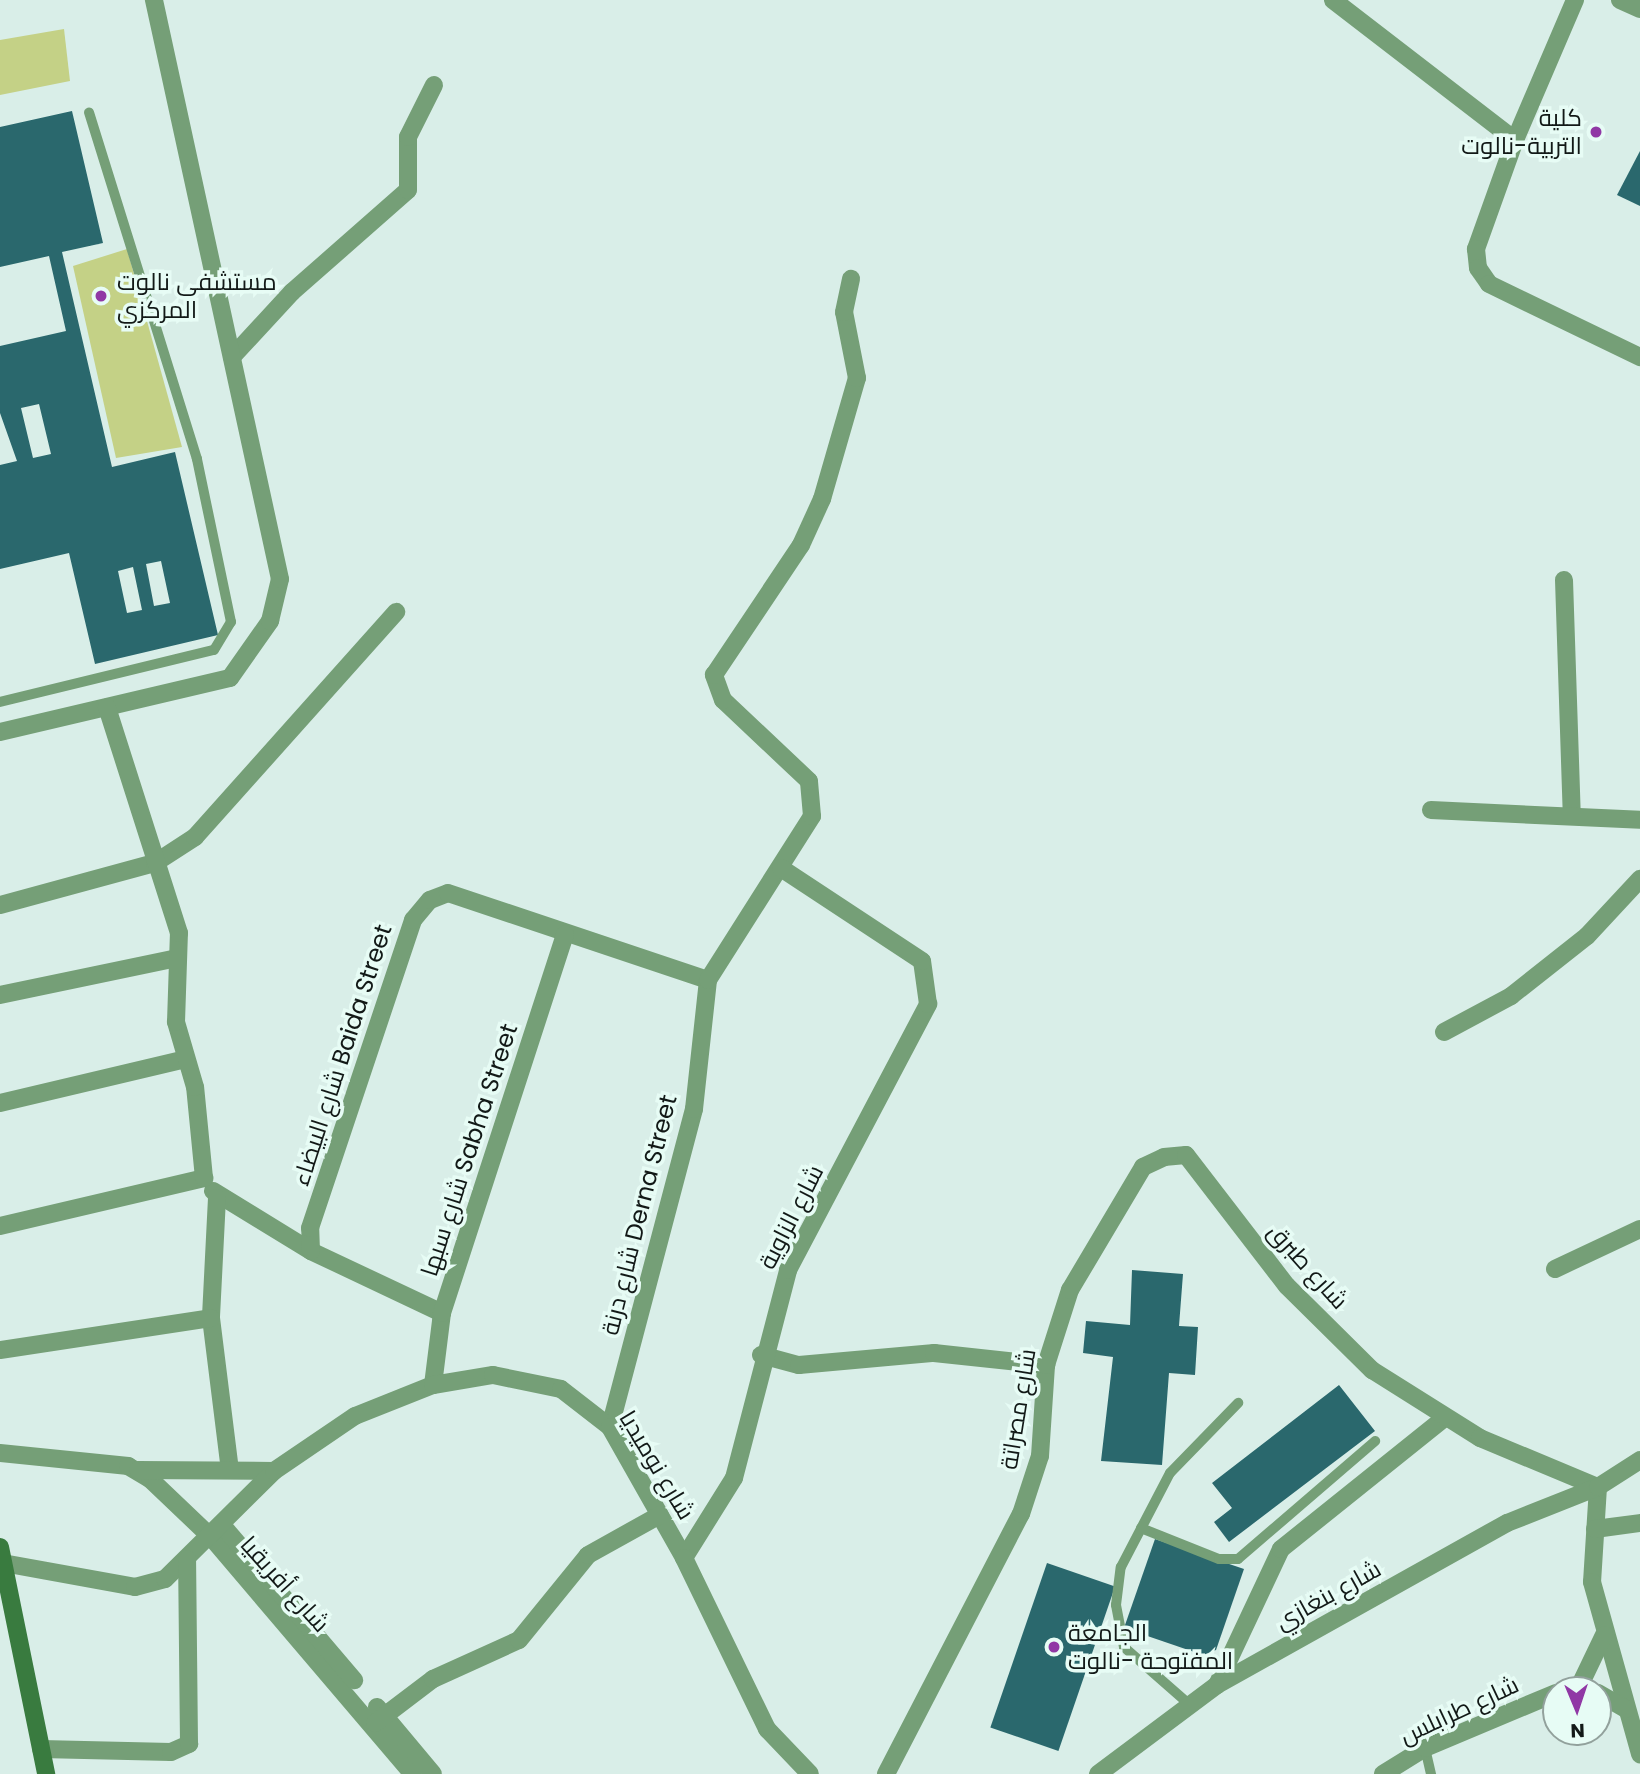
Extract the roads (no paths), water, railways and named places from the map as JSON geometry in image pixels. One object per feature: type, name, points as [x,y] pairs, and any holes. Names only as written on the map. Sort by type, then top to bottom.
[{"type":"main road","points":[[1,1555],[46,1774]]},
{"type":"street","points":[[0,732],[230,678],[270,621],[280,579],[154,0]]},
{"type":"street","points":[[1333,0],[1516,141]]},
{"type":"street","points":[[1576,0],[1516,141],[1476,249],[1478,268],[1489,284],[1640,357]]},
{"type":"street","points":[[1620,0],[1640,9]]},
{"type":"street","points":[[232,357],[292,292],[408,190],[408,138],[433,85]]},
{"type":"street","name":"شارع درنة Derna Street","points":[[610,1427],[694,1109],[708,979],[812,816],[815,798],[809,781],[723,700],[714,675],[801,545],[822,499],[857,378],[844,312],[851,279]]},
{"type":"street","points":[[1564,580],[1572,816]]},
{"type":"street","points":[[0,905],[155,863],[195,837],[396,612]]},
{"type":"street","points":[[107,708],[178,933],[176,1022],[195,1087],[205,1178],[217,1198],[311,1251],[442,1312]]},
{"type":"street","points":[[1431,810],[1640,820]]},
{"type":"street","name":"شارع الزاوية","points":[[684,1558],[734,1478],[761,1355],[788,1270],[928,1004],[922,961],[897,940],[781,868]]},
{"type":"street","points":[[1444,1032],[1511,996],[1566,953],[1640,879]]},
{"type":"street","name":"شارع البيضاء Baida Street","points":[[311,1251],[310,1228],[413,920],[430,900],[448,893],[565,934],[708,979]]},
{"type":"street","name":"شارع سبها Sabha Street","points":[[433,1385],[442,1312],[565,934]]},
{"type":"street","points":[[0,995],[177,958]]},
{"type":"street","points":[[0,1103],[186,1059]]},
{"type":"street","name":"شارع طبرق","points":[[1143,1167],[1186,1155],[1287,1286],[1372,1370],[1446,1417]]},
{"type":"street","name":"شارع مصراتة","points":[[886,1774],[1021,1514],[1040,1456],[1046,1365],[1070,1290],[1143,1167]]},
{"type":"street","points":[[0,1226],[205,1178]]},
{"type":"street","points":[[217,1198],[211,1318],[230,1470]]},
{"type":"street","points":[[1555,1269],[1640,1229]]},
{"type":"street","points":[[0,1350],[211,1318]]},
{"type":"street","points":[[761,1355],[812,1366],[934,1353],[1046,1365]]},
{"type":"street","name":"شارع نوميديا","points":[[217,1531],[274,1471],[355,1416],[433,1385],[493,1375],[561,1389],[610,1427],[684,1558],[767,1729],[810,1774]]},
{"type":"street","points":[[1217,1685],[1281,1549],[1446,1417],[1480,1438],[1598,1487],[1592,1582],[1604,1635],[1640,1754]]},
{"type":"street","points":[[0,1453],[138,1470],[274,1471]]},
{"type":"street","name":"شارع بنغازي","points":[[1098,1774],[1217,1685],[1507,1523],[1598,1487],[1640,1460]]},
{"type":"street","points":[[138,1470],[217,1531]]},
{"type":"street","points":[[380,1719],[433,1679],[519,1640],[588,1555],[660,1515]]},
{"type":"street","points":[[1595,1529],[1640,1523]]},
{"type":"street","name":"شارع أفريقيا","points":[[1,1555],[135,1587],[165,1579],[217,1531],[380,1719],[433,1774]]},
{"type":"street","points":[[41,1749],[170,1752],[189,1744],[187,1559]]},
{"type":"street","points":[[1590,1676],[1604,1635]]},
{"type":"street","name":"شارع طرابلس","points":[[1383,1774],[1425,1748],[1542,1699]]},
{"type":"street","points":[[1612,1701],[1626,1709]]},
{"type":"street","name":"شارع أفريقيا","points":[[380,1719],[413,1774]]},
{"type":"lane","points":[[0,702],[214,650],[231,622],[197,459],[89,112]]},
{"type":"lane","points":[[1190,1705],[1124,1647],[1116,1605],[1121,1567],[1170,1473],[1238,1403]]},
{"type":"lane","points":[[1141,1528],[1219,1559],[1238,1559],[1375,1441]]},
{"type":"lane","points":[[1425,1748],[1431,1774]]},
{"type":"place","name":"كلية التربية-نالوت","points":[[1596,132]]},
{"type":"place","name":"مستشفى نالوت المركزي","points":[[101,296]]},
{"type":"place","name":"الجامعة المفتوحة -نالوت","points":[[1054,1647]]}]
